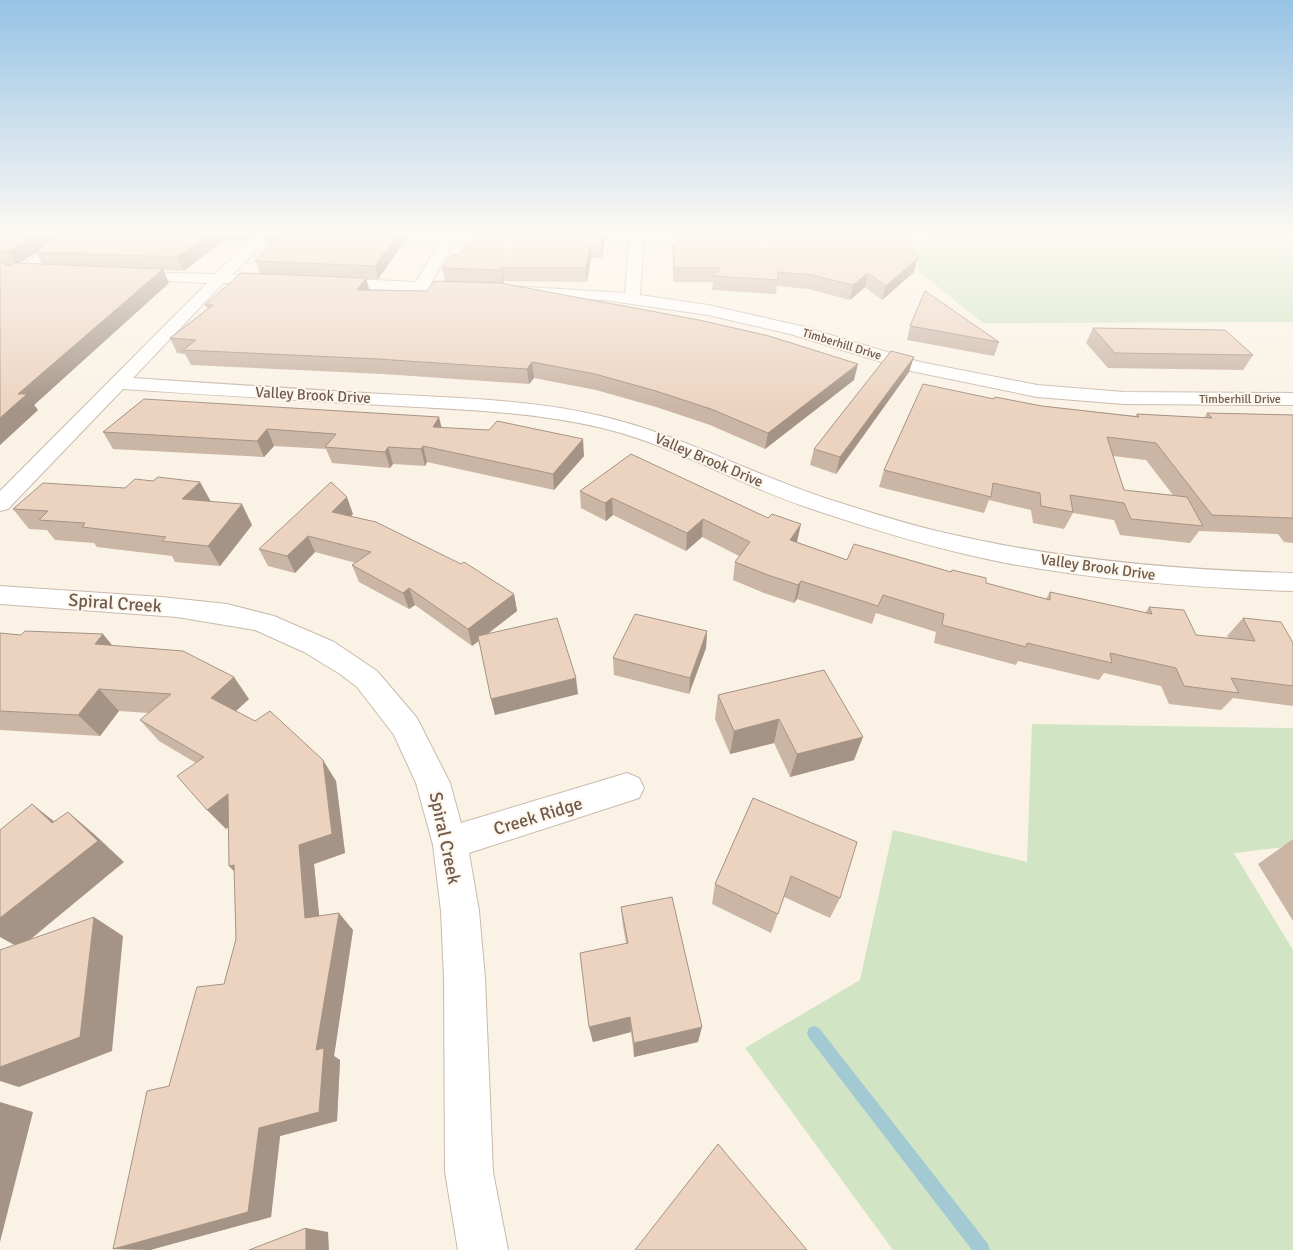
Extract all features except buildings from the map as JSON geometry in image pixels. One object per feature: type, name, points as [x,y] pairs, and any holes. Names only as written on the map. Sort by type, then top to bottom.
[{"type":"street","points":[[0,504],[205,292]]},
{"type":"street","name":"Timberhill Drive","points":[[523,292],[632,299],[745,318],[917,367],[1038,391],[1124,398],[1293,399]]},
{"type":"street","points":[[632,299],[633,292]]},
{"type":"street","name":"Valley Brook Drive","points":[[117,384],[446,403],[560,413],[639,431],[764,484],[840,511],[924,535],[1017,556],[1114,572],[1212,581],[1293,582]]},
{"type":"street","name":"Spiral Creek","points":[[0,595],[206,609],[262,622],[318,646],[343,661],[366,679],[386,700],[409,731],[428,767],[442,809],[450,843],[460,916],[464,984],[469,1175],[483,1250]]},
{"type":"street","name":"Creek Ridge","points":[[450,843],[627,788]]},
{"type":"green space","points":[[945,292],[1293,292],[1293,322],[983,323]]},
{"type":"green space","points":[[1032,724],[1293,728],[1293,846],[1234,853],[1293,950],[1293,1250],[893,1250],[745,1048],[860,980],[893,830],[1027,862]]},
{"type":"waterway","points":[[814,1033],[982,1250]]}]
